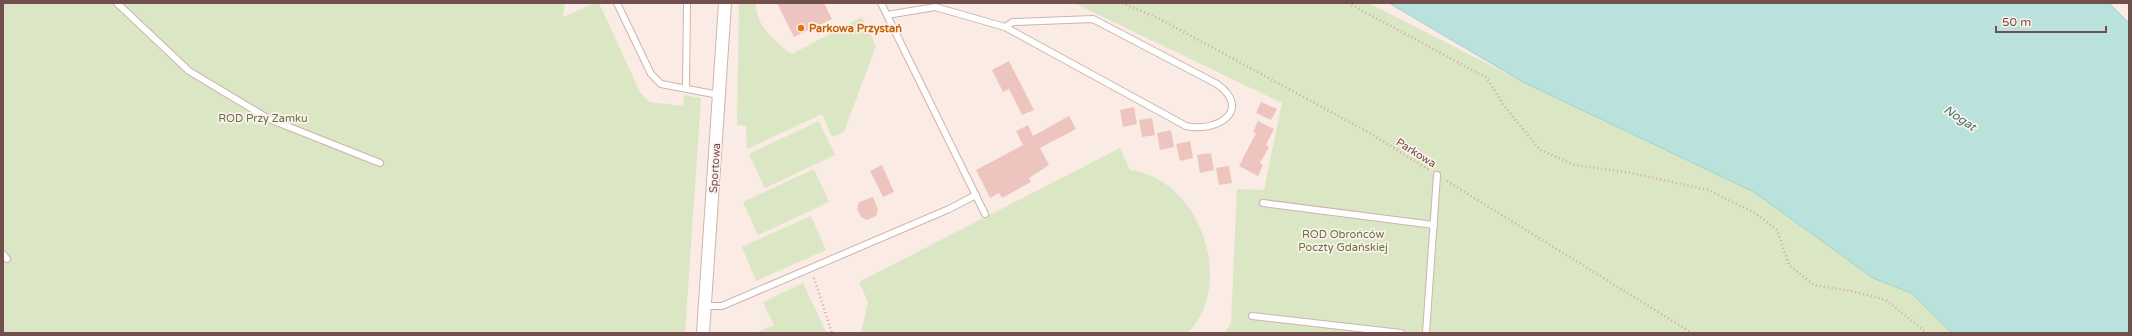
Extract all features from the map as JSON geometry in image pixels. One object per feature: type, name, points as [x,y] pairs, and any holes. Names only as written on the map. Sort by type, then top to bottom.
[{"type":"street","name":"Sportowa","points":[[703,333],[725,3]]},
{"type":"lane","points":[[117,3],[189,71],[269,120],[380,163]]},
{"type":"lane","points":[[617,3],[651,74],[661,84],[719,95]]},
{"type":"lane","points":[[686,88],[687,3]]},
{"type":"lane","points":[[881,3],[985,214]]},
{"type":"lane","points":[[887,15],[935,7],[1004,27],[1186,126],[1196,128],[1212,126],[1228,118],[1232,111],[1232,102],[1228,94],[1217,84],[1093,19],[1013,22],[1004,27]]},
{"type":"lane","points":[[1426,333],[1437,175]]},
{"type":"lane","points":[[705,306],[722,306],[949,209],[976,195]]},
{"type":"lane","points":[[1263,203],[1434,225]]},
{"type":"lane","points":[[1252,316],[1401,333]]},
{"type":"path","name":"Parkowa","points":[[1122,3],[1158,18],[1361,128],[1692,333]]},
{"type":"path","points":[[1348,3],[1486,78],[1505,107],[1540,150],[1575,165],[1632,173],[1708,190],[1754,214],[1777,230],[1789,265],[1814,285],[1851,291],[1886,300],[1927,333]]},
{"type":"path","points":[[811,268],[832,333]]},
{"type":"green space","name":"ROD Przy Zamku","points":[[3,3],[565,3],[563,17],[595,3],[599,3],[640,92],[649,102],[683,106],[684,95],[701,98],[685,333],[3,333]]},
{"type":"green space","points":[[739,3],[756,3],[759,19],[763,26],[773,39],[792,54],[862,17],[876,46],[844,132],[832,137],[822,114],[747,149],[746,126],[737,125]]},
{"type":"green space","name":"ROD Obrońców Poczty Gdańskiej","points":[[1074,3],[1369,3],[1521,81],[1754,192],[1873,278],[1911,293],[1952,333],[1225,333],[1231,323],[1237,189],[1264,190],[1282,103]]},
{"type":"green space","points":[[819,121],[835,155],[765,188],[749,154]]},
{"type":"green space","points":[[1120,148],[1130,170],[1154,177],[1175,192],[1191,211],[1203,235],[1209,260],[1209,286],[1203,311],[1189,332],[861,333],[868,302],[859,282]]},
{"type":"green space","points":[[814,169],[829,202],[758,235],[743,202]]},
{"type":"green space","points":[[811,216],[826,250],[756,281],[742,247]]},
{"type":"green space","points":[[803,283],[826,332],[756,333],[774,325],[763,302]]},
{"type":"water","name":"Nogat","points":[[1389,3],[2109,3],[2129,23],[2129,333],[1952,333],[1911,293],[1873,278],[1754,192],[1521,81]]},
{"type":"building","name":"Parkowa Przystań","points":[[777,3],[824,3],[832,19],[794,37]]},
{"type":"building","points":[[1009,61],[1034,110],[1022,115],[1009,89],[1003,92],[992,70]]},
{"type":"building","points":[[1261,102],[1277,109],[1271,120],[1256,113]]},
{"type":"building","points":[[1134,107],[1137,124],[1123,127],[1120,110]]},
{"type":"building","points":[[1069,116],[1076,129],[1040,148],[1049,165],[1029,178],[1031,182],[1002,198],[999,193],[990,198],[976,170],[1023,145],[1016,131],[1028,125],[1033,136]]},
{"type":"building","points":[[1152,118],[1155,135],[1142,137],[1139,120]]},
{"type":"building","points":[[1258,121],[1274,129],[1266,145],[1269,147],[1260,163],[1263,165],[1258,176],[1239,166],[1256,133],[1253,132]]},
{"type":"building","points":[[1171,130],[1174,147],[1160,150],[1157,133]]},
{"type":"building","points":[[1190,141],[1193,158],[1180,161],[1176,144]]},
{"type":"building","points":[[1211,153],[1214,170],[1200,173],[1197,155]]},
{"type":"building","points":[[882,165],[894,192],[883,197],[870,171]]},
{"type":"building","points":[[1229,166],[1232,183],[1219,185],[1216,168]]},
{"type":"building","points":[[873,197],[878,210],[876,216],[867,220],[861,217],[857,209],[859,202]]},
{"type":"place","name":"Parkowa Przystań","points":[[801,28]]}]
